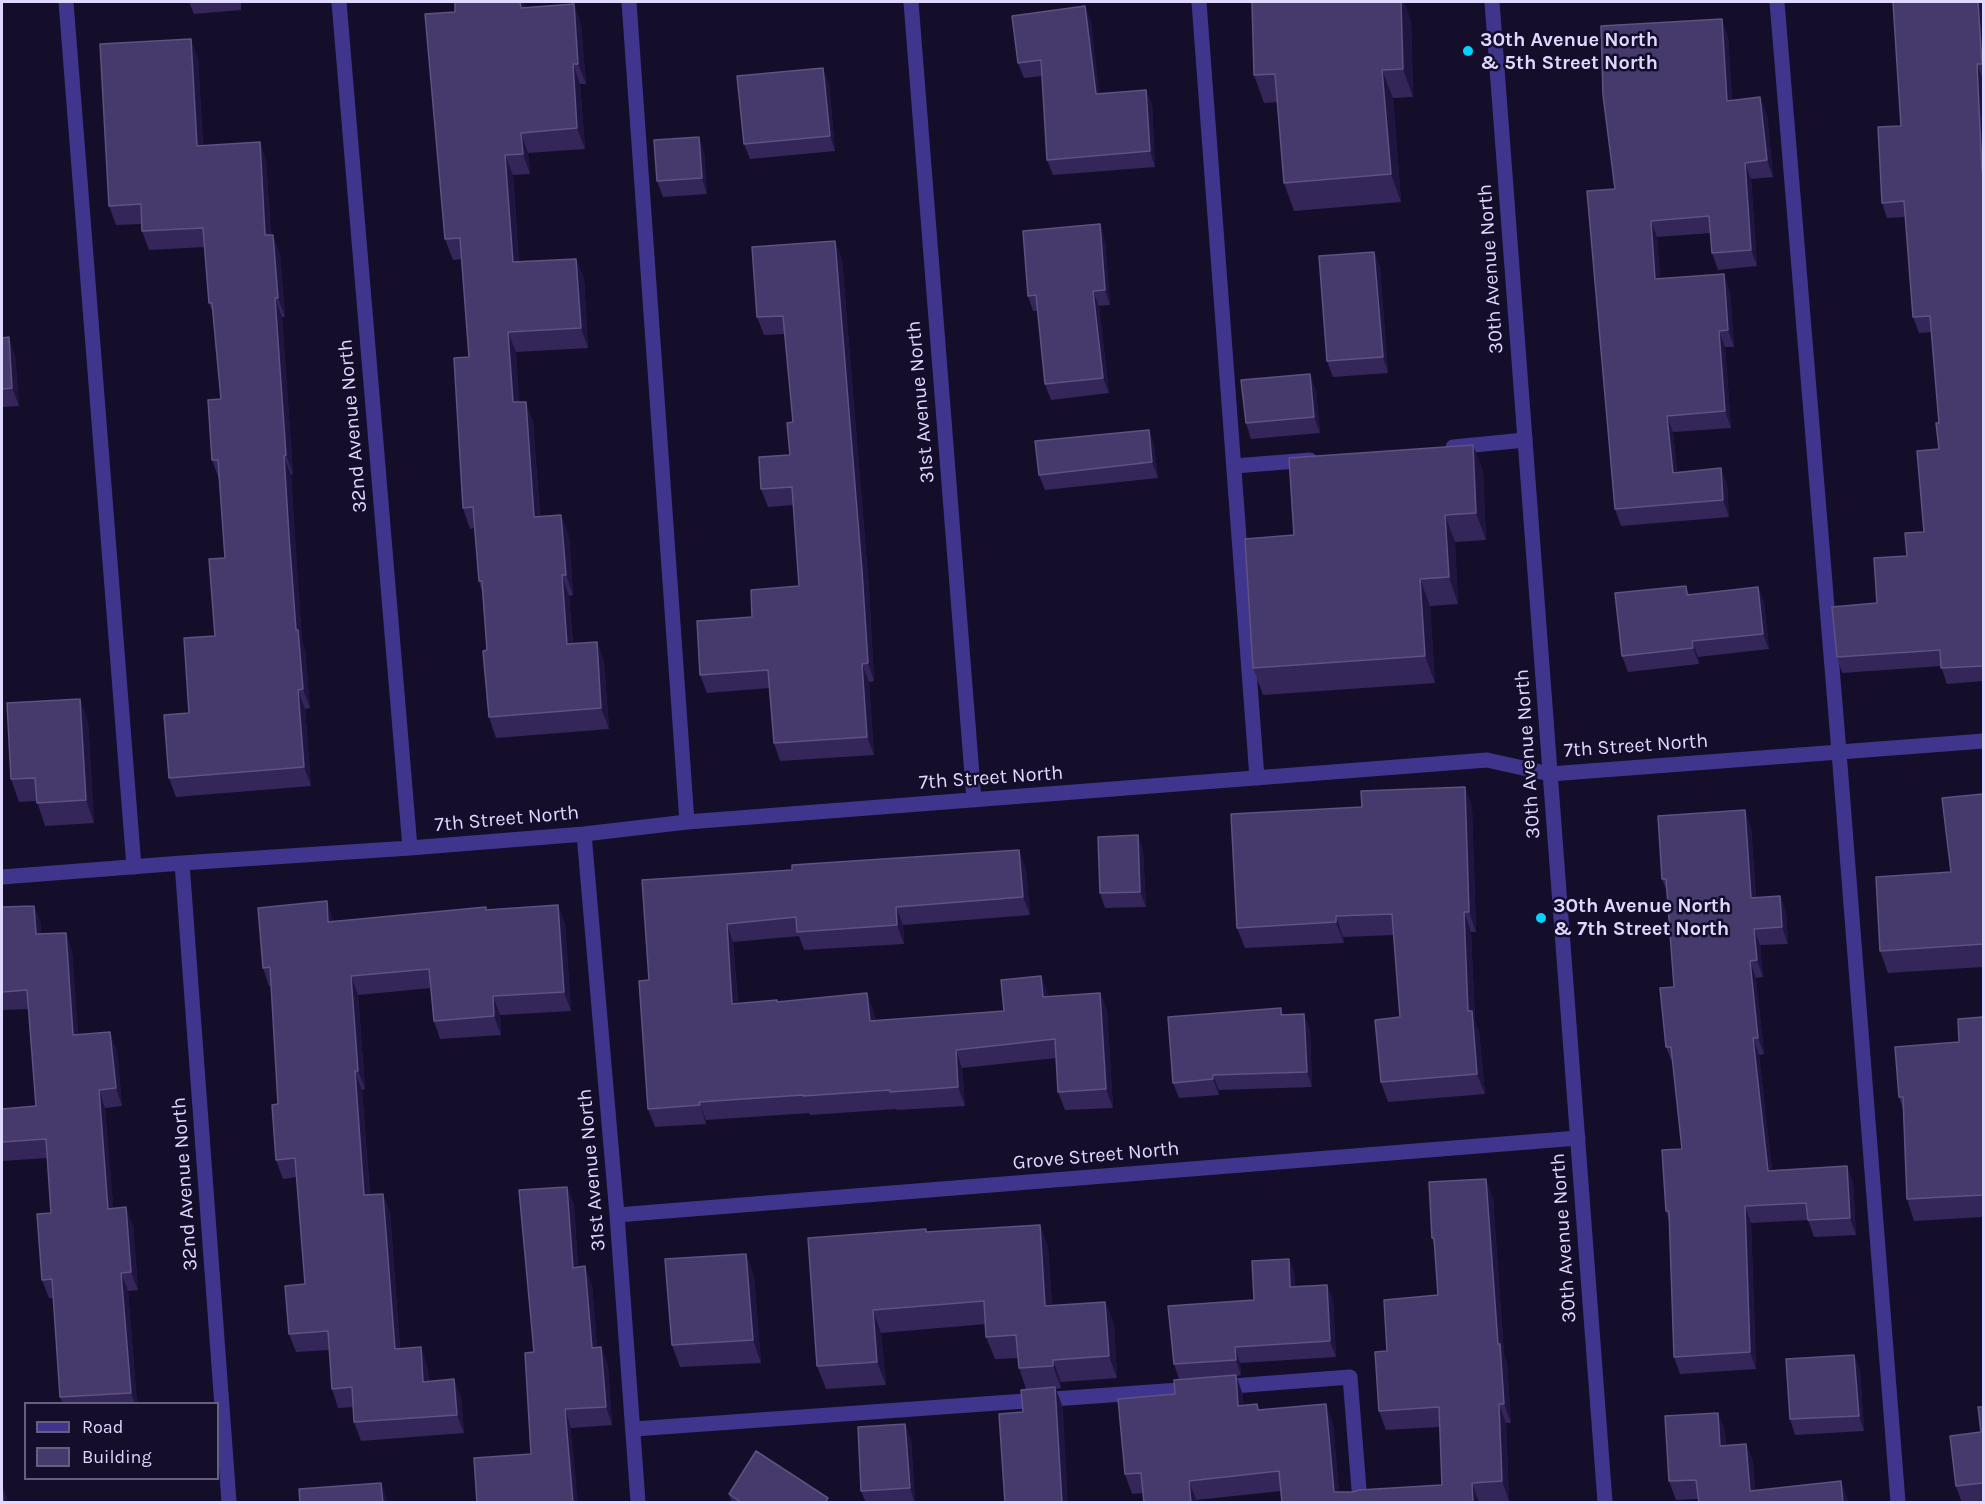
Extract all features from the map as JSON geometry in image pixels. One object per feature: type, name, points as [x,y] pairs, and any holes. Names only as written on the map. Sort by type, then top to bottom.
[{"type":"street","points":[[66,2],[134,867]]},
{"type":"street","name":"32nd Avenue North","points":[[339,2],[410,848]]},
{"type":"street","points":[[629,2],[687,822]]},
{"type":"street","name":"31st Avenue North","points":[[911,2],[974,800]]},
{"type":"street","points":[[1199,2],[1257,778]]},
{"type":"street","name":"30th Avenue North","points":[[1492,2],[1605,1503]]},
{"type":"street","points":[[1776,2],[1839,752],[1898,1503]]},
{"type":"street","points":[[1443,448],[1525,440]]},
{"type":"street","points":[[1234,466],[1327,458]]},
{"type":"street","name":"7th Street North","points":[[2,878],[410,848],[584,834],[687,822],[1487,760],[1550,774],[1983,741]]},
{"type":"street","name":"31st Avenue North","points":[[584,834],[617,1215],[638,1503]]},
{"type":"street","name":"32nd Avenue North","points":[[182,863],[229,1503]]},
{"type":"street","name":"Grove Street North","points":[[617,1215],[1578,1138]]},
{"type":"street","points":[[634,1429],[1350,1377],[1360,1503]]},
{"type":"building","points":[[455,2],[520,2],[521,8],[574,4],[578,64],[573,64],[577,128],[521,133],[523,154],[505,155],[513,262],[576,259],[581,328],[508,332],[513,402],[526,402],[534,517],[561,515],[566,575],[562,575],[567,644],[597,642],[601,708],[489,717],[483,651],[487,650],[482,581],[479,581],[473,507],[463,508],[454,358],[469,357],[460,238],[445,239],[425,14],[455,12]]},
{"type":"building","points":[[1252,2],[1401,2],[1403,69],[1382,70],[1391,174],[1284,183],[1275,74],[1254,75]]},
{"type":"building","points":[[1893,2],[1978,2],[1982,64],[1977,64],[1983,171],[1983,666],[1941,668],[1940,650],[1837,657],[1832,607],[1877,603],[1874,558],[1907,556],[1905,533],[1924,532],[1917,451],[1939,449],[1930,316],[1913,317],[1904,201],[1882,203],[1878,127],[1901,126]]},
{"type":"building","points":[[1085,6],[1096,94],[1146,90],[1150,151],[1047,160],[1041,60],[1018,63],[1012,16]]},
{"type":"building","points":[[1722,19],[1727,101],[1760,97],[1767,160],[1745,163],[1751,250],[1712,253],[1709,216],[1651,221],[1655,279],[1724,274],[1728,330],[1719,331],[1725,411],[1667,416],[1673,473],[1721,468],[1723,500],[1615,509],[1587,191],[1615,189],[1603,95],[1601,26]]},
{"type":"building","points":[[191,39],[197,146],[260,142],[265,235],[273,235],[278,298],[275,298],[289,536],[303,689],[298,690],[304,767],[169,778],[164,715],[189,713],[184,638],[215,636],[209,559],[225,558],[218,460],[212,460],[208,400],[221,399],[212,303],[209,303],[203,228],[142,231],[141,204],[109,206],[100,44]]},
{"type":"building","points":[[823,68],[830,136],[744,144],[737,76]]},
{"type":"building","points":[[699,137],[702,178],[657,181],[654,140]]},
{"type":"building","points":[[1100,224],[1105,290],[1093,291],[1103,378],[1045,384],[1036,295],[1028,296],[1023,231]]},
{"type":"building","points":[[835,241],[868,663],[862,664],[867,737],[774,743],[768,670],[700,675],[697,621],[752,617],[751,590],[799,586],[792,487],[761,489],[759,457],[790,455],[787,423],[793,422],[783,316],[757,317],[752,247]]},
{"type":"building","points":[[1374,252],[1383,357],[1327,361],[1319,256]]},
{"type":"building","points":[[9,337],[12,388],[2,389],[2,338]]},
{"type":"building","points":[[1310,374],[1314,417],[1246,423],[1241,380]]},
{"type":"building","points":[[1149,430],[1152,462],[1039,475],[1035,441]]},
{"type":"building","points":[[1473,445],[1476,513],[1445,515],[1449,577],[1420,579],[1425,656],[1253,668],[1245,539],[1294,535],[1289,458]]},
{"type":"building","points":[[1686,586],[1687,595],[1758,587],[1763,634],[1692,641],[1693,648],[1622,656],[1615,593]]},
{"type":"building","points":[[80,699],[86,800],[37,803],[35,778],[11,779],[7,703]]},
{"type":"building","points":[[1465,787],[1469,912],[1464,912],[1468,1011],[1472,1011],[1477,1074],[1381,1082],[1375,1020],[1400,1017],[1392,914],[1336,916],[1336,922],[1237,928],[1231,814],[1362,807],[1361,791]]},
{"type":"building","points":[[1983,794],[1983,944],[1880,951],[1876,877],[1951,872],[1942,798]]},
{"type":"building","points":[[1745,810],[1751,898],[1780,896],[1782,927],[1754,929],[1757,960],[1750,961],[1758,1038],[1753,1038],[1768,1171],[1847,1166],[1850,1218],[1808,1220],[1806,1203],[1745,1206],[1750,1352],[1674,1357],[1669,1211],[1666,1211],[1662,1150],[1682,1149],[1671,1047],[1666,1047],[1660,988],[1674,987],[1666,879],[1662,879],[1658,816]]},
{"type":"building","points":[[1138,835],[1140,892],[1100,893],[1098,837]]},
{"type":"building","points":[[1019,850],[1023,897],[896,907],[897,925],[797,932],[796,917],[727,924],[732,1004],[867,993],[870,1021],[1004,1011],[1001,980],[1041,976],[1043,997],[1100,993],[1106,1089],[1058,1092],[1055,1039],[956,1050],[958,1087],[699,1102],[700,1105],[648,1109],[639,981],[649,980],[642,880],[792,870],[792,865]]},
{"type":"building","points":[[327,901],[328,922],[486,907],[486,910],[558,905],[564,992],[493,996],[494,1016],[434,1021],[429,969],[351,976],[364,1195],[383,1194],[395,1349],[421,1347],[423,1382],[454,1379],[457,1415],[354,1422],[352,1387],[332,1389],[328,1331],[289,1334],[285,1286],[305,1284],[295,1158],[276,1160],[272,1105],[278,1104],[270,967],[263,968],[258,908]]},
{"type":"building","points":[[34,906],[36,934],[66,933],[73,1035],[110,1032],[116,1088],[99,1090],[108,1209],[126,1207],[131,1272],[121,1273],[131,1393],[60,1397],[52,1279],[42,1280],[37,1214],[51,1213],[46,1139],[2,1142],[2,1109],[36,1106],[27,990],[2,992],[2,907]]},
{"type":"building","points":[[1281,1008],[1281,1015],[1304,1014],[1307,1072],[1213,1075],[1213,1079],[1173,1083],[1168,1017]]},
{"type":"building","points":[[1983,1017],[1983,1195],[1907,1199],[1903,1097],[1899,1097],[1895,1047],[1959,1042],[1958,1019]]},
{"type":"building","points":[[1486,1179],[1504,1404],[1499,1404],[1502,1481],[1472,1483],[1473,1503],[1282,1503],[1279,1471],[1189,1481],[1191,1503],[1144,1503],[1141,1473],[1125,1474],[1118,1399],[1175,1394],[1174,1380],[1236,1375],[1238,1406],[1257,1404],[1258,1410],[1326,1404],[1334,1492],[1442,1485],[1439,1407],[1379,1411],[1375,1352],[1387,1351],[1384,1300],[1438,1295],[1429,1182]]},
{"type":"building","points":[[567,1187],[573,1268],[585,1266],[592,1348],[601,1347],[606,1407],[565,1409],[573,1503],[477,1503],[474,1458],[531,1454],[525,1353],[534,1352],[519,1190]]},
{"type":"building","points":[[1040,1225],[1045,1306],[1105,1302],[1109,1356],[1053,1360],[1053,1366],[1019,1368],[1016,1335],[986,1337],[984,1301],[873,1310],[877,1362],[817,1366],[808,1238],[926,1229],[926,1232]]},
{"type":"building","points":[[746,1254],[753,1340],[672,1345],[665,1259]]},
{"type":"building","points":[[1289,1259],[1290,1287],[1327,1285],[1330,1341],[1235,1347],[1236,1360],[1174,1364],[1168,1306],[1254,1300],[1252,1261]]},
{"type":"building","points":[[1854,1355],[1859,1416],[1790,1419],[1786,1359]]},
{"type":"building","points":[[1055,1387],[1062,1503],[1005,1503],[999,1414],[1023,1412],[1021,1390]]},
{"type":"building","points":[[1978,1407],[1983,1407],[1983,1483],[1956,1486],[1950,1436],[1981,1432]]},
{"type":"building","points":[[1718,1413],[1720,1446],[1746,1444],[1750,1491],[1841,1481],[1843,1503],[1699,1503],[1696,1480],[1669,1481],[1665,1416]]},
{"type":"building","points":[[905,1424],[910,1488],[861,1491],[858,1427]]},
{"type":"building","points":[[756,1451],[828,1498],[825,1503],[742,1503],[729,1494]]},
{"type":"building","points":[[381,1483],[383,1503],[300,1503],[299,1489]]},
{"type":"place","name":"30th Avenue North & 5th Street North","points":[[1468,51]]},
{"type":"place","name":"30th Avenue North & 7th Street North","points":[[1541,918]]}]
